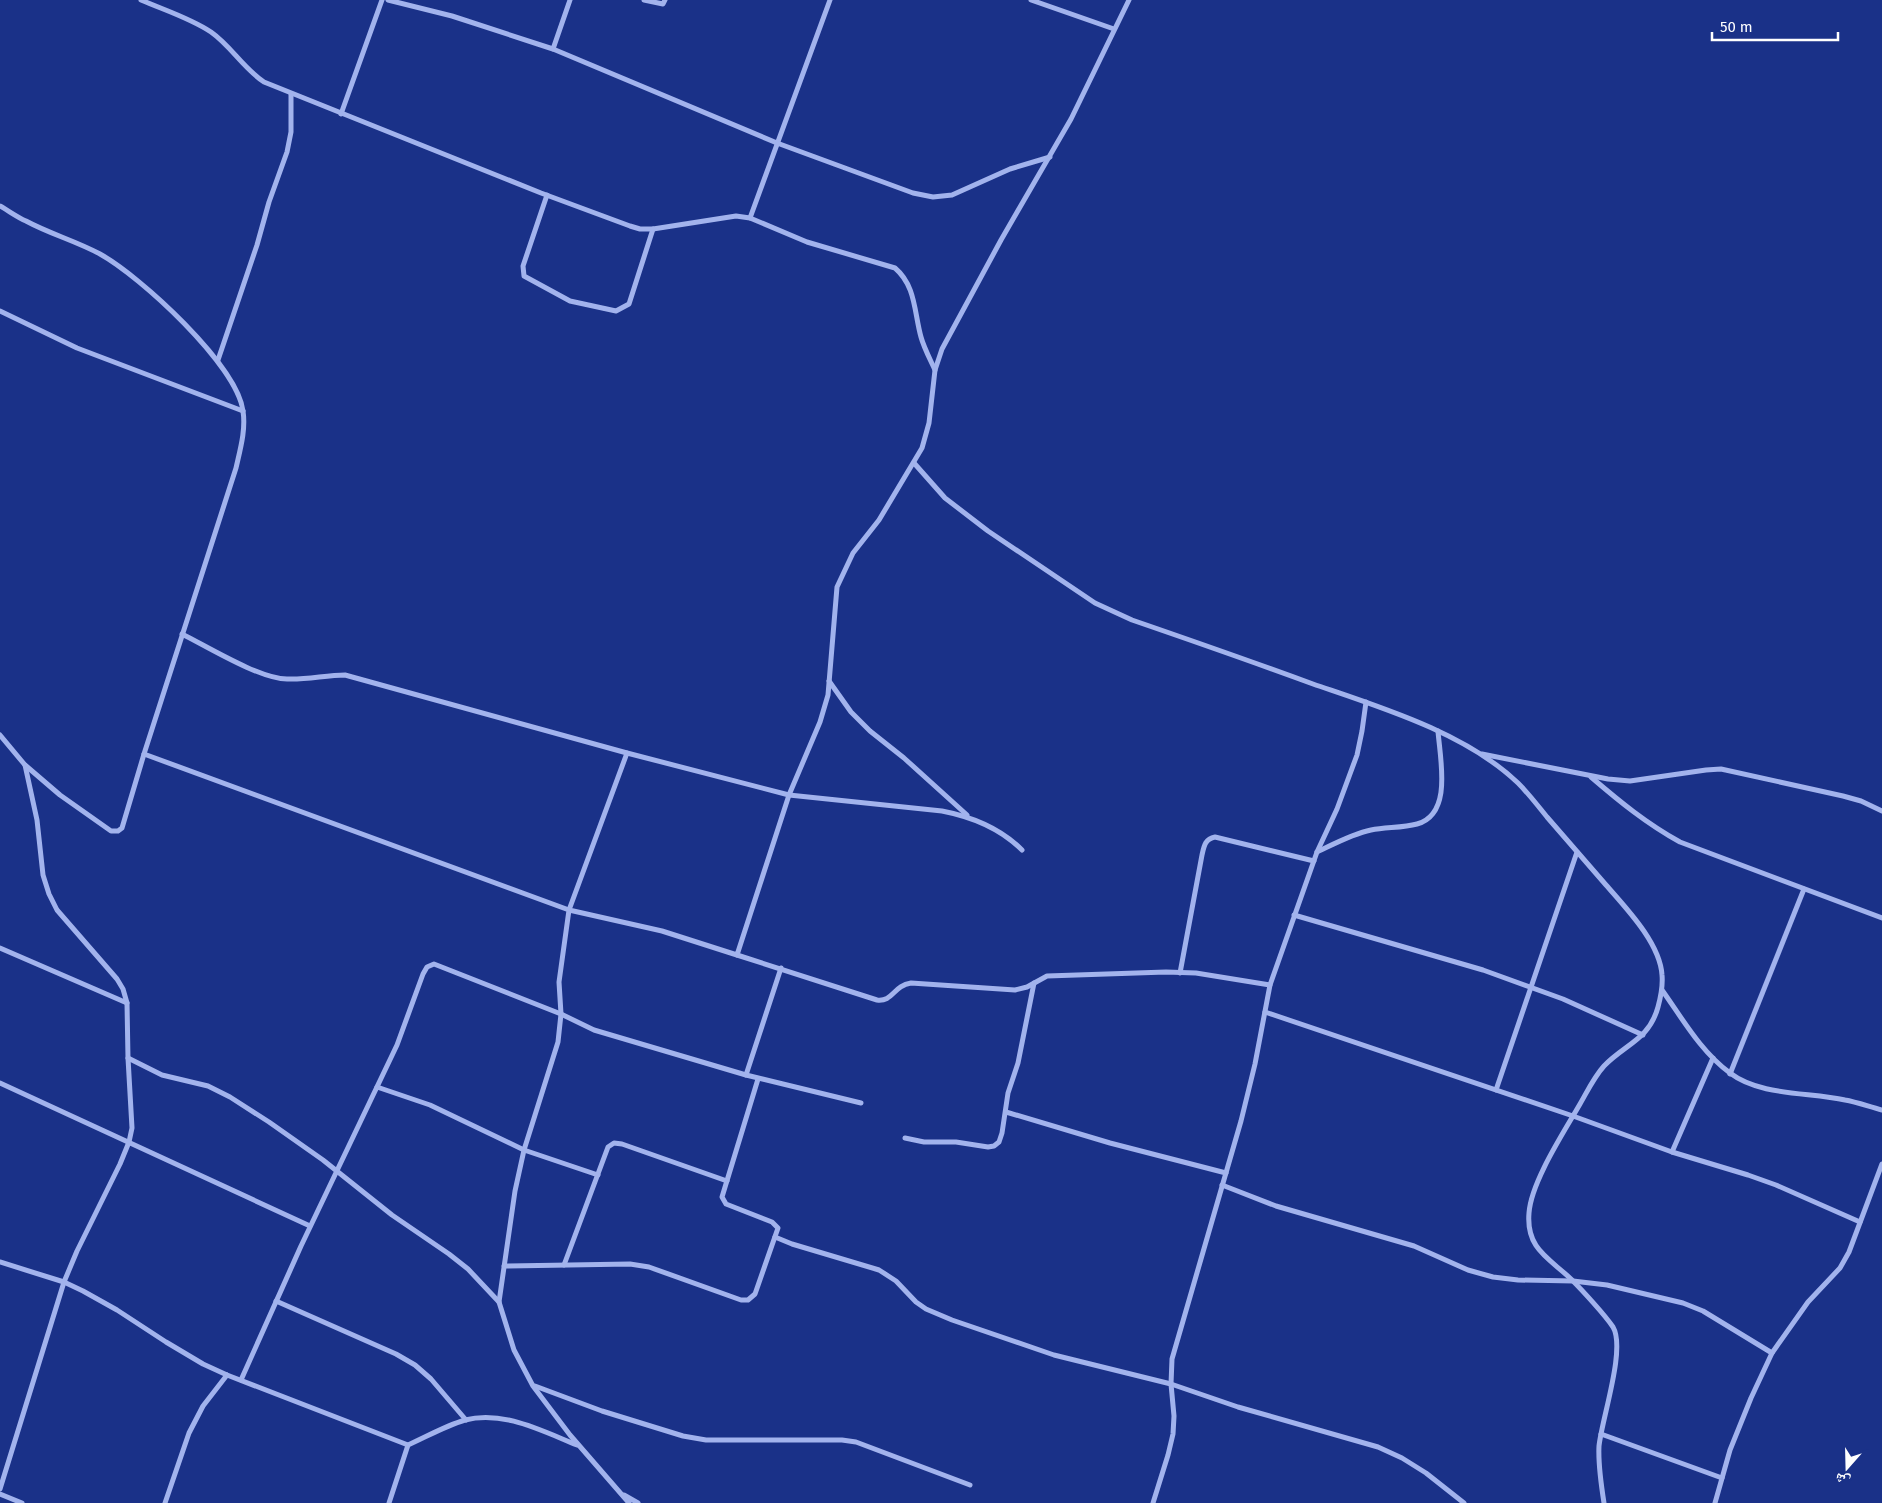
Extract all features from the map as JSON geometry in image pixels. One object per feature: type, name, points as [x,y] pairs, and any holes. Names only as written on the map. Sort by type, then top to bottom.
[{"type":"street","points":[[141,0],[212,33],[252,74],[264,82],[341,114],[630,226],[640,229],[653,229],[736,216],[750,218],[807,242],[895,268],[904,276],[910,286],[922,340],[935,370]]},
{"type":"street","points":[[341,114],[382,0]]},
{"type":"street","points":[[388,0],[452,16],[553,49],[777,143],[913,193],[933,197],[952,195],[1010,169],[1050,157]]},
{"type":"street","points":[[553,49],[570,0]]},
{"type":"street","points":[[644,0],[663,4],[665,0]]},
{"type":"street","points":[[750,218],[830,0]]},
{"type":"street","points":[[1031,0],[1114,29]]},
{"type":"street","points":[[737,955],[790,795],[820,722],[828,695],[838,587],[843,572],[853,553],[879,520],[922,448],[929,423],[935,370],[946,340],[1071,119],[1129,0]]},
{"type":"street","points":[[218,360],[287,152],[291,132],[292,94]]},
{"type":"street","points":[[547,195],[523,266],[523,272],[524,276],[570,301],[616,311],[629,304],[653,229]]},
{"type":"street","points":[[0,206],[27,222],[100,254],[126,271],[155,295],[218,360],[237,391],[243,411],[243,436],[236,468],[122,828],[118,831],[111,831],[60,795],[25,765],[0,734]]},
{"type":"street","points":[[0,311],[77,348],[243,411]]},
{"type":"street","points":[[914,463],[945,498],[988,531],[1096,602],[1132,620],[1366,702],[1438,731],[1480,754],[1518,783],[1628,910],[1652,944],[1660,963],[1662,990],[1657,1012],[1649,1029],[1606,1064],[1598,1073],[1532,1192],[1528,1215],[1532,1236],[1540,1254],[1573,1281],[1614,1328],[1617,1338],[1617,1359],[1599,1449],[1600,1477],[1604,1503]]},
{"type":"street","points":[[182,634],[270,677],[287,679],[345,675],[627,753],[790,795],[942,811],[967,816],[988,825],[1010,838],[1022,850]]},
{"type":"street","points":[[829,681],[858,718],[967,816]]},
{"type":"street","points":[[1153,1503],[1173,1434],[1172,1359],[1226,1173],[1252,1074],[1270,986],[1317,852],[1337,809],[1357,755],[1366,702]]},
{"type":"street","points":[[1317,852],[1372,830],[1417,824],[1428,819],[1436,812],[1443,787],[1438,731]]},
{"type":"street","points":[[627,753],[569,910],[559,982],[561,1014],[558,1042],[524,1150],[515,1191],[499,1302],[514,1350],[533,1386],[579,1446],[629,1503]]},
{"type":"street","points":[[144,754],[569,910],[662,931],[877,1000],[884,1001],[898,987],[911,983],[1015,990],[1027,987],[1047,976],[1196,973],[1270,986]]},
{"type":"street","points":[[1480,754],[1590,776],[1630,781],[1721,769],[1843,796],[1861,801],[1882,811]]},
{"type":"street","points":[[0,1489],[64,1282],[129,1142],[132,1128],[127,1002],[117,978],[57,910],[48,894],[43,875],[37,820],[25,765]]},
{"type":"street","points":[[1590,776],[1657,830],[1680,842],[1882,918]]},
{"type":"street","points":[[1180,973],[1202,856],[1205,843],[1209,838],[1215,837],[1314,861]]},
{"type":"street","points":[[1496,1090],[1577,852]]},
{"type":"street","points":[[1730,1074],[1804,889]]},
{"type":"street","points":[[1294,915],[1431,954],[1531,986],[1643,1034]]},
{"type":"street","points":[[0,948],[127,1002]]},
{"type":"street","points":[[241,1380],[310,1226],[396,1045],[422,974],[427,967],[434,964],[561,1014],[594,1030],[758,1079],[861,1103]]},
{"type":"street","points":[[746,1075],[782,968]]},
{"type":"street","points":[[905,1138],[924,1142],[994,1146],[998,1142],[1002,1133],[1008,1093],[1018,1063],[1034,983]]},
{"type":"street","points":[[1662,990],[1706,1051],[1730,1074],[1749,1083],[1778,1091],[1844,1099],[1882,1110]]},
{"type":"street","points":[[1265,1012],[1573,1116],[1672,1152],[1748,1175],[1776,1185],[1860,1222]]},
{"type":"street","points":[[128,1058],[162,1075],[208,1086],[230,1097],[337,1171],[388,1212],[449,1254],[468,1269],[499,1302]]},
{"type":"street","points":[[1672,1152],[1713,1058]]},
{"type":"street","points":[[504,1266],[630,1264],[649,1267],[741,1300],[748,1300],[754,1294],[778,1228],[776,1224],[723,1201],[722,1197],[758,1079]]},
{"type":"street","points":[[0,1083],[310,1226]]},
{"type":"street","points":[[377,1087],[430,1105],[524,1150],[598,1175]]},
{"type":"street","points":[[1006,1112],[1110,1143],[1226,1173]]},
{"type":"street","points":[[564,1265],[608,1147],[614,1144],[622,1144],[727,1180]]},
{"type":"street","points":[[1716,1503],[1730,1450],[1751,1398],[1772,1354],[1808,1302],[1840,1268],[1849,1252],[1882,1164]]},
{"type":"street","points":[[1222,1185],[1276,1206],[1414,1246],[1468,1270],[1493,1277],[1518,1280],[1573,1281],[1606,1285],[1683,1303],[1703,1311],[1772,1354]]},
{"type":"street","points":[[775,1237],[878,1270],[896,1281],[916,1302],[926,1309],[952,1320],[1054,1355],[1171,1384],[1238,1407],[1378,1447],[1402,1458],[1426,1473],[1464,1503]]},
{"type":"street","points":[[0,1262],[64,1282],[117,1310],[195,1360],[226,1375],[408,1446],[466,1420],[489,1417],[512,1420],[579,1446]]},
{"type":"street","points":[[276,1301],[415,1364],[431,1379],[466,1420]]},
{"type":"street","points":[[165,1503],[189,1433],[203,1406],[226,1375]]},
{"type":"street","points":[[533,1386],[602,1411],[684,1436],[706,1440],[842,1440],[856,1442],[970,1485]]},
{"type":"street","points":[[1601,1434],[1722,1478]]},
{"type":"street","points":[[389,1503],[408,1446]]},
{"type":"street","points":[[621,1493],[638,1503]]},
{"type":"street","points":[[0,1494],[22,1503]]}]
